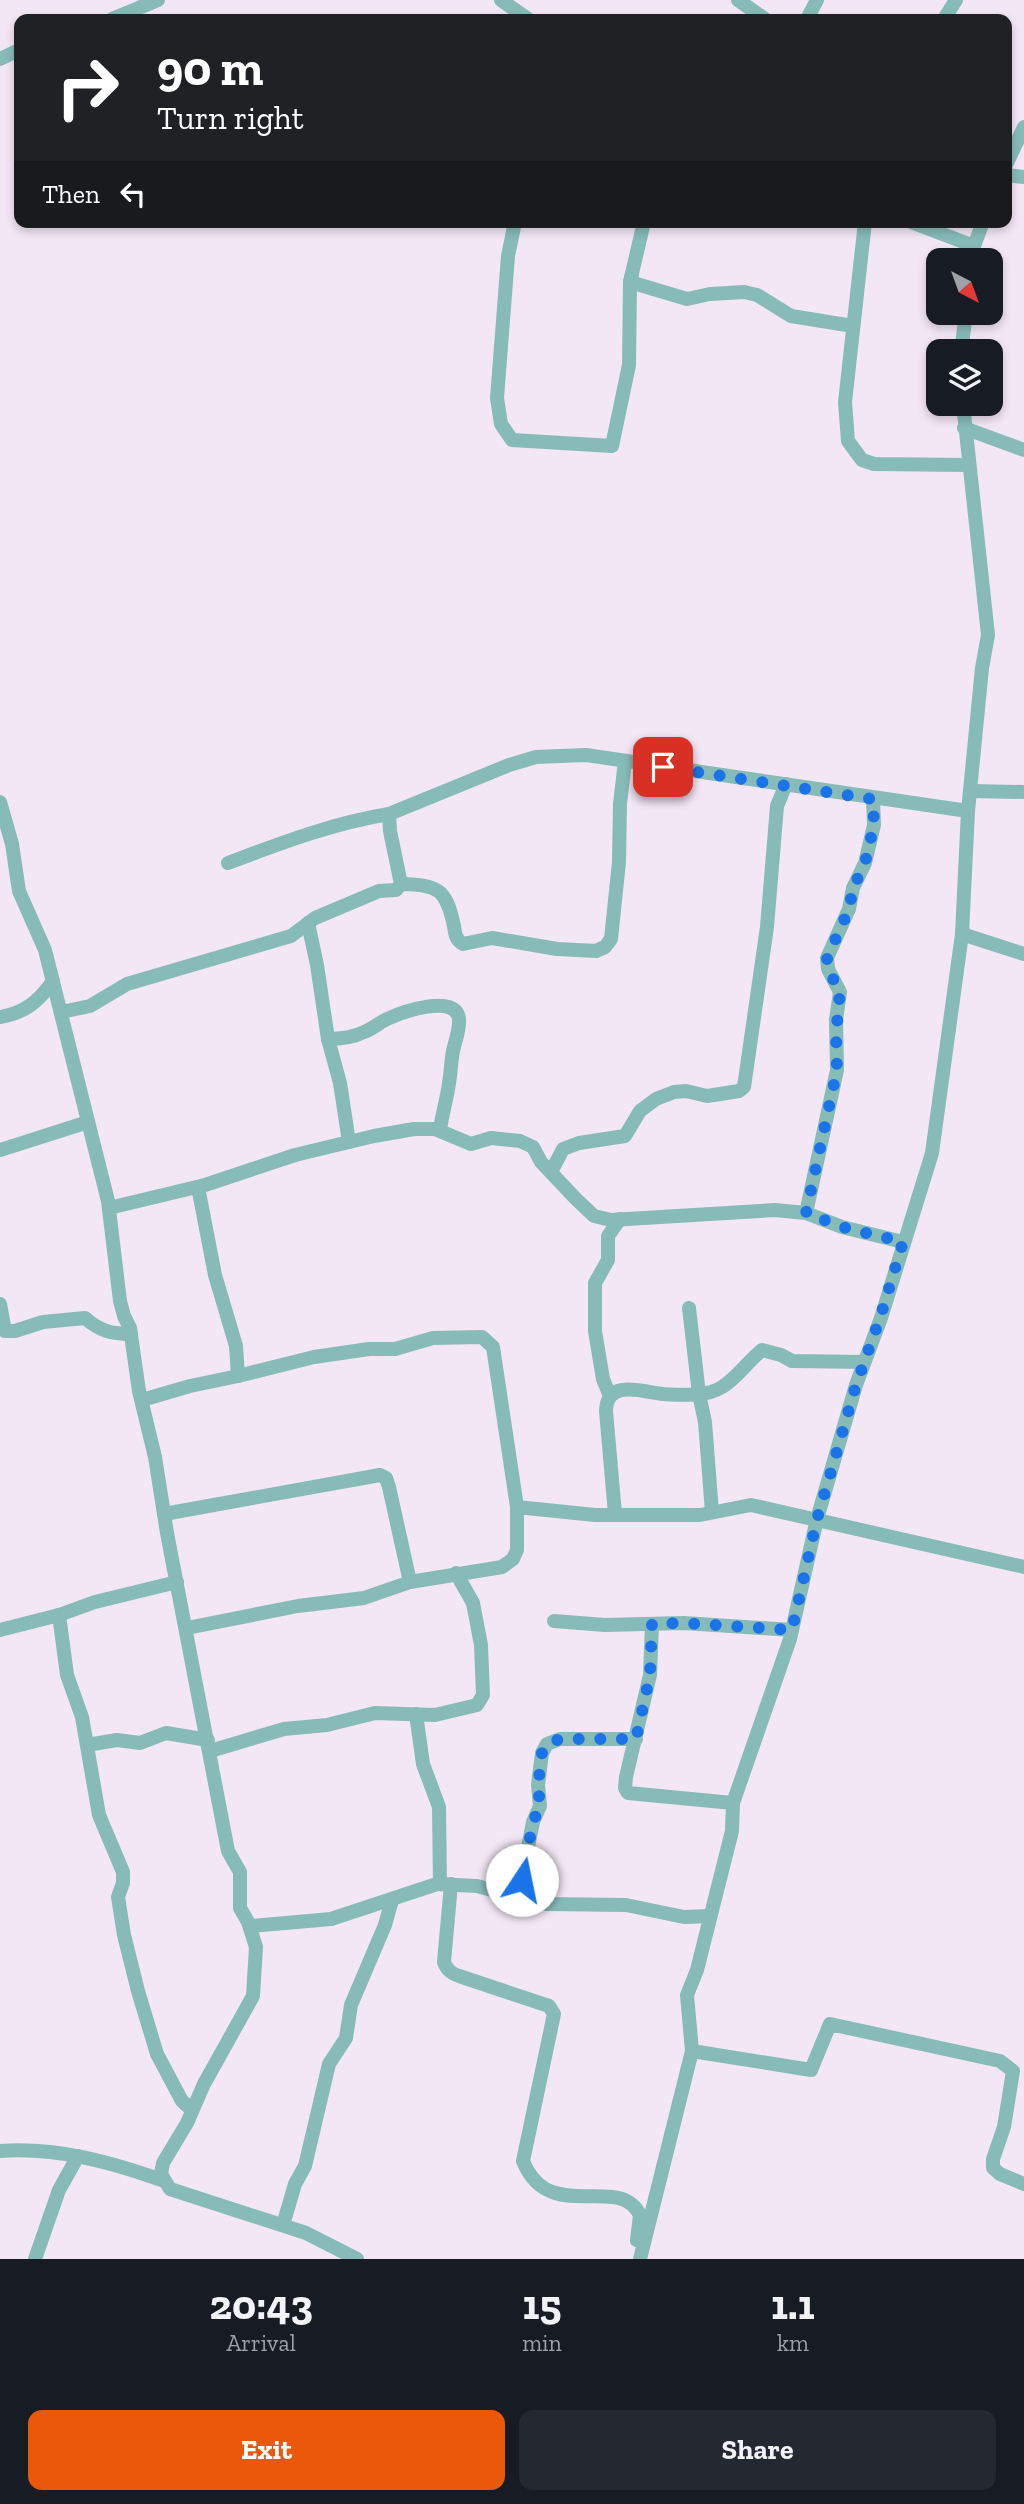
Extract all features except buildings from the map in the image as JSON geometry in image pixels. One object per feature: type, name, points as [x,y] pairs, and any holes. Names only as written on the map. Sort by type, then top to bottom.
[{"type":"street","points":[[124,14],[159,0]]},
{"type":"street","points":[[501,0],[521,14]]},
{"type":"street","points":[[738,0],[758,14]]},
{"type":"street","points":[[1012,152],[1024,127]]},
{"type":"street","points":[[514,228],[508,256],[497,398],[501,424],[512,440],[612,446],[629,365],[630,282],[644,228]]},
{"type":"street","points":[[863,228],[845,402],[848,440],[862,460],[873,464],[969,465]]},
{"type":"street","points":[[923,228],[963,248]]},
{"type":"street","points":[[975,248],[982,228]]},
{"type":"street","points":[[630,282],[687,299],[710,294],[744,292],[758,295],[791,316],[853,326]]},
{"type":"street","points":[[640,2259],[692,2051],[686,2003],[697,1970],[732,1831],[733,1803],[792,1630],[817,1519],[864,1362],[932,1153],[962,934],[968,811],[982,668],[988,635],[964,416]]},
{"type":"street","points":[[964,428],[1024,450]]},
{"type":"street","points":[[228,863],[297,837],[363,818],[389,814],[457,785],[536,757],[586,755],[968,811]]},
{"type":"street","points":[[401,884],[422,884],[442,894],[449,902],[456,936],[463,944],[492,938],[557,949],[596,951],[605,947],[611,939],[625,761]]},
{"type":"street","points":[[551,1172],[563,1149],[579,1143],[625,1136],[640,1111],[656,1099],[674,1092],[687,1091],[707,1096],[739,1091],[744,1087],[767,927],[777,806],[786,784]]},
{"type":"street","points":[[970,791],[1024,792]]},
{"type":"street","points":[[806,1213],[837,1070],[836,1027],[840,992],[828,969],[827,958],[849,909],[853,888],[865,863],[874,825],[873,799]]},
{"type":"street","points":[[0,802],[15,857],[19,891],[46,950],[109,1208],[120,1301],[131,1334],[228,1851],[242,1880],[240,1908],[250,1926],[256,1947],[253,1996],[163,2164],[162,2174],[170,2189],[306,2233],[357,2259]]},
{"type":"street","points":[[389,814],[401,884]]},
{"type":"street","points":[[0,865],[15,857]]},
{"type":"street","points":[[61,1012],[90,1006],[127,984],[291,936],[315,918],[379,891],[396,890],[401,884]]},
{"type":"street","points":[[308,923],[349,1142]]},
{"type":"street","points":[[962,934],[1024,954]]},
{"type":"street","points":[[0,1017],[32,1006],[53,981]]},
{"type":"street","points":[[328,1039],[344,1039],[363,1033],[388,1018],[416,1009],[436,1005],[456,1011],[459,1018],[458,1031],[440,1130]]},
{"type":"street","points":[[0,1150],[88,1122]]},
{"type":"street","points":[[109,1208],[198,1187],[295,1155],[349,1142],[414,1129],[440,1130],[471,1144],[491,1138],[520,1141],[533,1147],[541,1162],[594,1216],[611,1220],[775,1210],[806,1213],[842,1227],[903,1242]]},
{"type":"street","points":[[198,1187],[215,1275],[236,1346],[238,1376]]},
{"type":"street","points":[[610,1396],[603,1379],[595,1331],[596,1283],[608,1260],[608,1236],[620,1219]]},
{"type":"street","points":[[0,1304],[5,1331],[15,1331],[43,1322],[85,1318],[106,1332],[131,1334]]},
{"type":"street","points":[[689,1308],[698,1394],[705,1422],[712,1513]]},
{"type":"street","points":[[142,1400],[190,1385],[314,1357],[369,1349],[395,1349],[433,1338],[482,1337],[493,1347],[517,1507],[517,1550],[513,1559],[502,1567],[410,1582],[364,1598],[298,1606],[187,1628]]},
{"type":"street","points":[[615,1514],[606,1402],[618,1391],[633,1389],[663,1394],[698,1394],[721,1388],[762,1350],[780,1354],[792,1361],[864,1362]]},
{"type":"street","points":[[164,1514],[380,1475],[386,1478],[389,1487],[410,1582]]},
{"type":"street","points":[[517,1507],[595,1515],[700,1515],[751,1505],[1024,1567]]},
{"type":"street","points":[[87,1745],[117,1740],[141,1743],[166,1733],[209,1745],[284,1729],[327,1725],[375,1713],[435,1715],[469,1709],[477,1705],[483,1695],[481,1645],[473,1603],[456,1573]]},
{"type":"street","points":[[0,1630],[59,1615],[95,1602],[177,1582]]},
{"type":"street","points":[[59,1615],[67,1675],[78,1704],[99,1815],[123,1872],[123,1883],[118,1897],[138,1991],[157,2053],[182,2101],[192,2110]]},
{"type":"street","points":[[554,1622],[605,1625],[684,1623],[792,1630]]},
{"type":"street","points":[[652,1624],[650,1675],[625,1788],[628,1793],[733,1803]]},
{"type":"street","points":[[416,1714],[424,1765],[439,1807],[446,1884],[443,1962],[459,1976],[549,2006],[554,2014],[523,2161],[528,2176],[543,2189],[564,2196],[622,2197],[638,2210],[640,2215],[637,2240],[644,2243]]},
{"type":"street","points":[[518,1898],[533,1822],[540,1806],[538,1785],[542,1753],[547,1744],[560,1739],[636,1739]]},
{"type":"street","points":[[250,1926],[331,1919],[446,1884],[477,1886],[545,1904],[626,1905],[684,1917],[710,1916]]},
{"type":"street","points":[[283,2225],[295,2184],[305,2166],[330,2064],[346,2038],[351,2005],[385,1925],[392,1900]]},
{"type":"street","points":[[692,2051],[811,2070],[831,2024],[1000,2061],[1013,2071],[1004,2127],[993,2158],[993,2168],[1000,2174],[1024,2184]]},
{"type":"street","points":[[0,2151],[20,2150],[78,2156],[117,2164],[164,2181]]},
{"type":"street","points":[[35,2259],[59,2190],[78,2156]]},
{"type":"route","points":[[522,1880],[533,1822],[540,1806],[538,1785],[543,1750],[547,1744],[560,1739],[636,1739],[650,1675],[652,1624],[684,1623],[792,1630],[817,1519],[856,1385],[903,1242],[842,1227],[806,1213],[837,1070],[836,1020],[840,992],[828,969],[827,958],[849,909],[853,888],[865,863],[874,825],[873,799],[663,767]]}]
